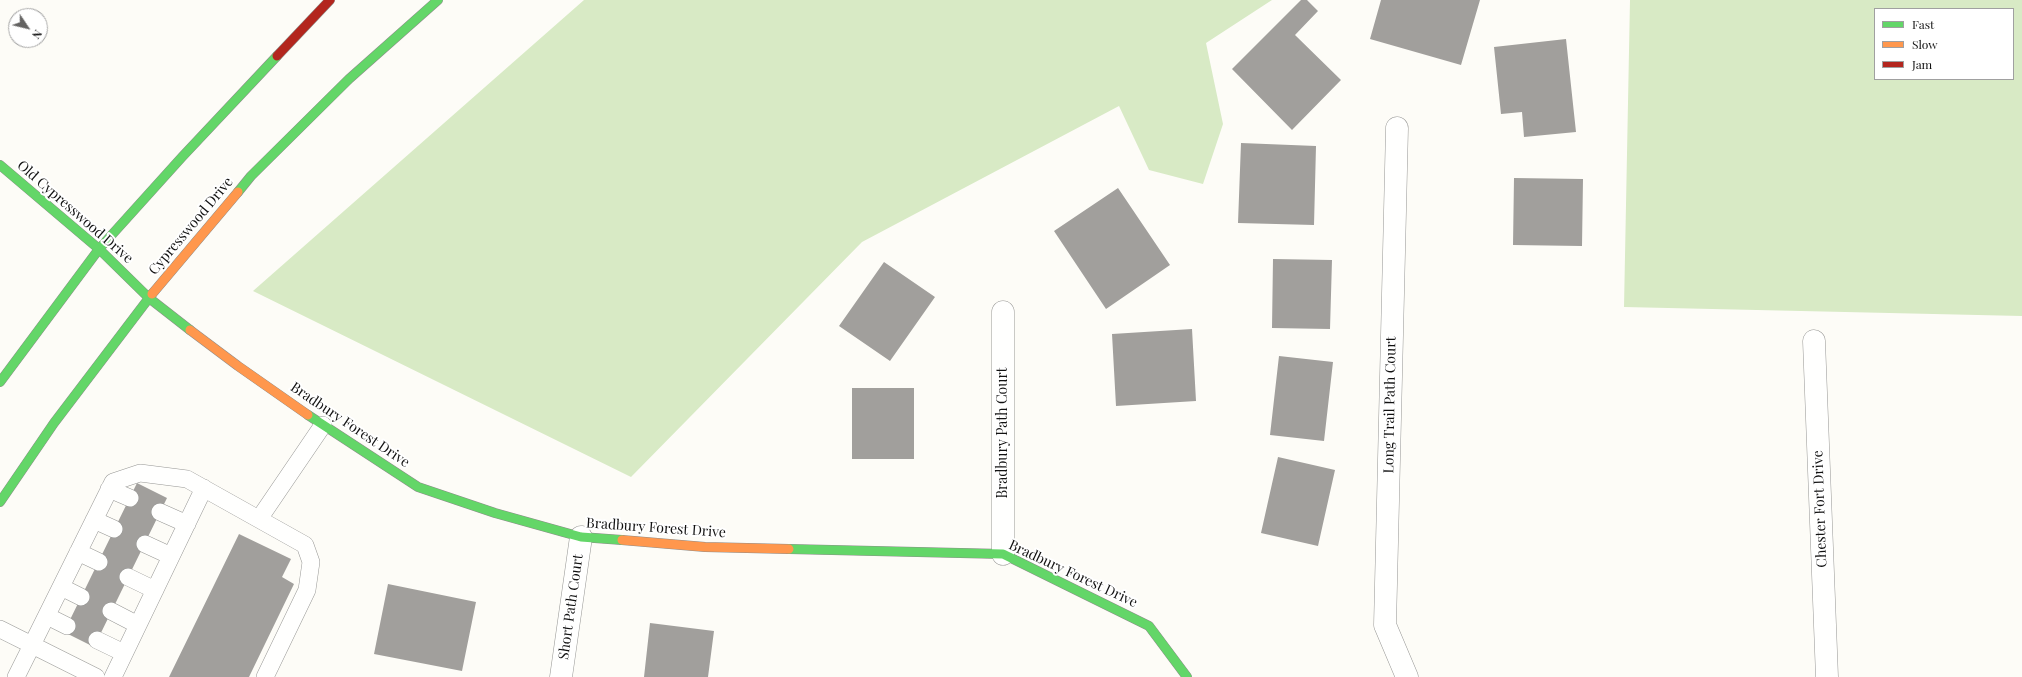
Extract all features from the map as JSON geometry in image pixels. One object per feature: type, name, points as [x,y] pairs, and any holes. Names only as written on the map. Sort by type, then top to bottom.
[{"type":"street","points":[[0,382],[99,249],[182,157],[330,0]]},
{"type":"street","name":"Cypresswood Drive","points":[[0,502],[54,423],[149,298],[251,176],[349,79],[438,0]]},
{"type":"street","name":"Long Trail Path Court","points":[[1397,128],[1385,625],[1407,677]]},
{"type":"street","name":"Old Cypresswood Drive","points":[[0,165],[99,249],[149,298]]},
{"type":"street","name":"Bradbury Forest Drive","points":[[149,298],[238,366],[323,425],[418,487],[495,513],[581,537],[705,547],[1003,554],[1149,626],[1186,677]]},
{"type":"street","name":"Bradbury Path Court","points":[[1003,312],[1003,554]]},
{"type":"street","name":"Chester Fort Drive","points":[[1814,341],[1827,677]]},
{"type":"street","name":"Short Path Court","points":[[561,677],[581,537]]},
{"type":"lane","points":[[258,519],[323,425]]},
{"type":"lane","points":[[16,677],[113,482],[140,473],[187,478],[305,545],[311,562],[307,590],[265,677]]},
{"type":"lane","points":[[113,677],[204,488]]},
{"type":"lane","points":[[109,489],[130,498]]},
{"type":"lane","points":[[160,512],[187,524]]},
{"type":"lane","points":[[94,520],[114,529]]},
{"type":"lane","points":[[145,544],[171,556]]},
{"type":"lane","points":[[78,552],[99,562]]},
{"type":"lane","points":[[128,576],[155,590]]},
{"type":"lane","points":[[61,587],[81,597]]},
{"type":"lane","points":[[112,611],[138,625]]},
{"type":"lane","points":[[47,616],[67,626]]},
{"type":"lane","points":[[0,629],[96,677]]},
{"type":"lane","points":[[97,640],[124,653]]},
{"type":"green space","points":[[584,0],[1272,0],[1206,43],[1223,124],[1203,184],[1149,170],[1119,106],[862,242],[631,477],[253,291]]},
{"type":"green space","points":[[1630,0],[2022,0],[2022,316],[1624,307]]},
{"type":"building","points":[[1301,0],[1307,0],[1318,11],[1295,35],[1341,80],[1292,130],[1232,69]]},
{"type":"building","points":[[1381,0],[1480,0],[1461,65],[1370,39]]},
{"type":"building","points":[[1566,39],[1576,132],[1524,137],[1522,112],[1501,114],[1494,47]]},
{"type":"building","points":[[1241,143],[1316,146],[1314,225],[1238,223]]},
{"type":"building","points":[[1514,178],[1583,179],[1582,246],[1513,245]]},
{"type":"building","points":[[1118,188],[1170,265],[1106,309],[1054,231]]},
{"type":"building","points":[[1273,259],[1332,260],[1330,329],[1272,328]]},
{"type":"building","points":[[884,262],[935,297],[890,361],[839,326]]},
{"type":"building","points":[[1192,329],[1196,401],[1116,406],[1112,334]]},
{"type":"building","points":[[1279,356],[1333,362],[1324,441],[1270,435]]},
{"type":"building","points":[[852,388],[914,388],[914,459],[852,459]]},
{"type":"building","points":[[1278,457],[1335,470],[1318,546],[1261,533]]},
{"type":"building","points":[[137,483],[167,498],[94,647],[64,632]]},
{"type":"building","points":[[239,534],[291,559],[282,577],[294,584],[249,677],[169,677]]},
{"type":"building","points":[[388,584],[476,602],[462,671],[374,654]]},
{"type":"building","points":[[650,623],[714,631],[708,677],[644,677]]},
{"type":"traffic: fast","points":[[238,192],[251,176],[349,79],[438,0]]},
{"type":"traffic: fast","points":[[0,382],[99,249],[182,157],[277,56]]},
{"type":"traffic: fast","points":[[0,165],[99,249],[149,298],[190,330]]},
{"type":"traffic: fast","points":[[0,502],[54,423],[152,294]]},
{"type":"traffic: fast","points":[[308,415],[418,487],[495,513],[581,537],[622,540]]},
{"type":"traffic: fast","points":[[789,549],[1003,554],[1149,626],[1187,677]]},
{"type":"traffic: slow","points":[[152,294],[238,192]]},
{"type":"traffic: slow","points":[[190,330],[308,415]]},
{"type":"traffic: slow","points":[[622,540],[705,547],[789,549]]},
{"type":"traffic: jam","points":[[277,56],[330,0]]}]
